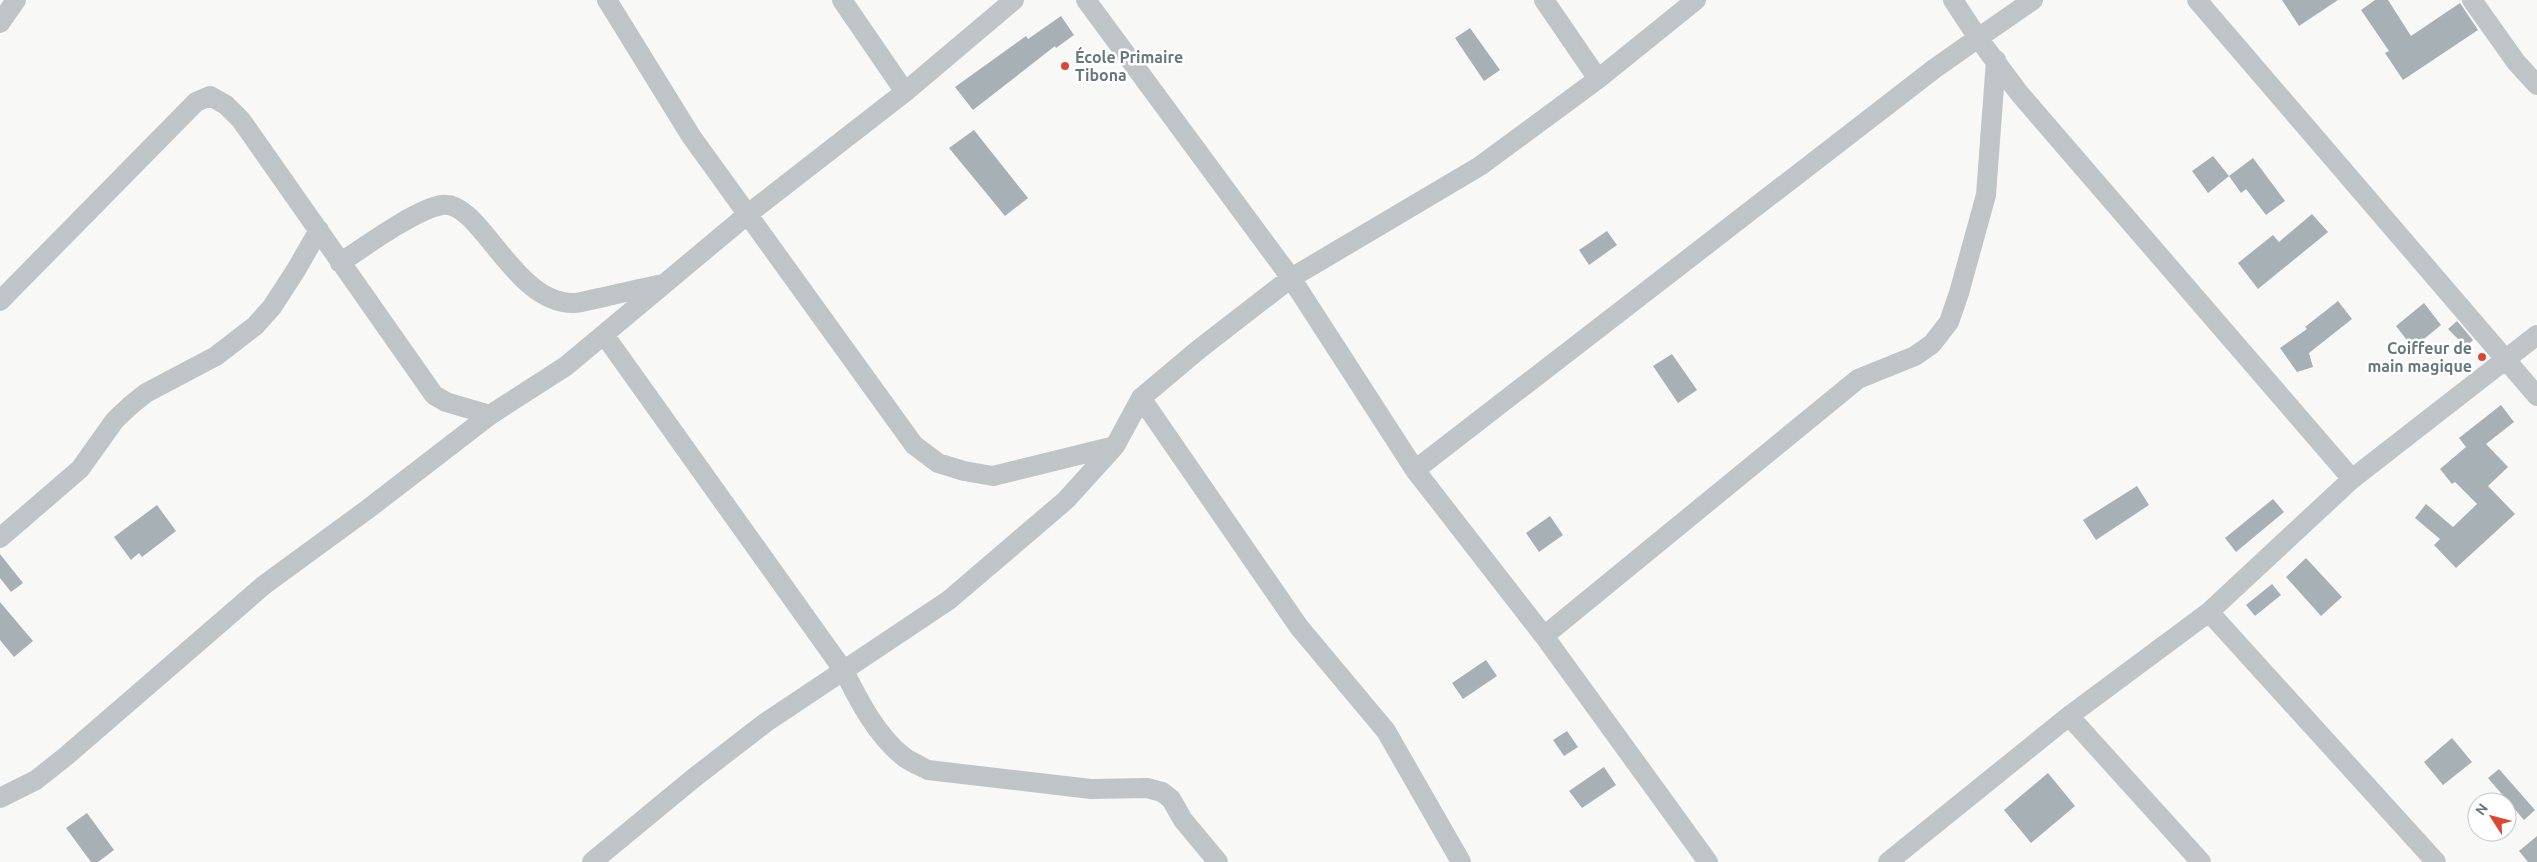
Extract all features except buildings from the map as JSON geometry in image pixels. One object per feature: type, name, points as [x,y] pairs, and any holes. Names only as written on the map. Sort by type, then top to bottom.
[{"type":"street","points":[[0,23],[16,0]]},
{"type":"street","points":[[607,0],[691,136],[914,445],[938,463],[964,471],[992,476],[1115,446]]},
{"type":"street","points":[[842,0],[905,92]]},
{"type":"street","points":[[0,798],[36,780],[64,758],[264,585],[368,509],[490,415],[566,366],[605,336],[748,214],[905,92],[1014,0]]},
{"type":"street","points":[[1086,0],[1291,278],[1415,470],[1544,636],[1708,862]]},
{"type":"street","points":[[1544,0],[1598,80]]},
{"type":"street","points":[[592,862],[695,777],[765,723],[948,600],[1066,500],[1115,446],[1141,398],[1291,278],[1480,166],[1598,80],[1696,0]]},
{"type":"street","points":[[1953,0],[1978,38],[2019,93],[2352,479]]},
{"type":"street","points":[[1415,470],[1934,69],[2034,0]]},
{"type":"street","points":[[2197,0],[2537,396]]},
{"type":"street","points":[[2472,0],[2516,62],[2537,85]]},
{"type":"street","points":[[1544,636],[1858,379],[1915,356],[1932,344],[1951,315],[1986,194],[1996,60]]},
{"type":"street","points":[[0,301],[196,102],[210,96],[226,105],[241,120],[434,395],[446,402],[490,415]]},
{"type":"street","points":[[340,263],[399,225],[444,204],[459,208],[472,217],[492,244],[533,290],[549,297],[574,303],[667,283]]},
{"type":"street","points":[[0,538],[80,469],[115,420],[131,405],[146,393],[216,356],[255,326],[272,307],[319,230]]},
{"type":"street","points":[[1896,860],[2069,716],[2209,612],[2352,479],[2537,335]]},
{"type":"street","points":[[605,336],[844,671],[857,697],[879,729],[904,757],[928,770],[1091,789],[1147,788],[1162,792],[1171,799],[1183,820],[1218,862]]},
{"type":"street","points":[[1141,398],[1299,627],[1386,731],[1461,862]]},
{"type":"street","points":[[2209,612],[2436,862]]},
{"type":"street","points":[[2069,716],[2140,798],[2201,862]]},
{"type":"place","name":"École Primaire Tibona","points":[[1065,66]]},
{"type":"place","name":"Coiffeur de main magique","points":[[2482,357]]}]
